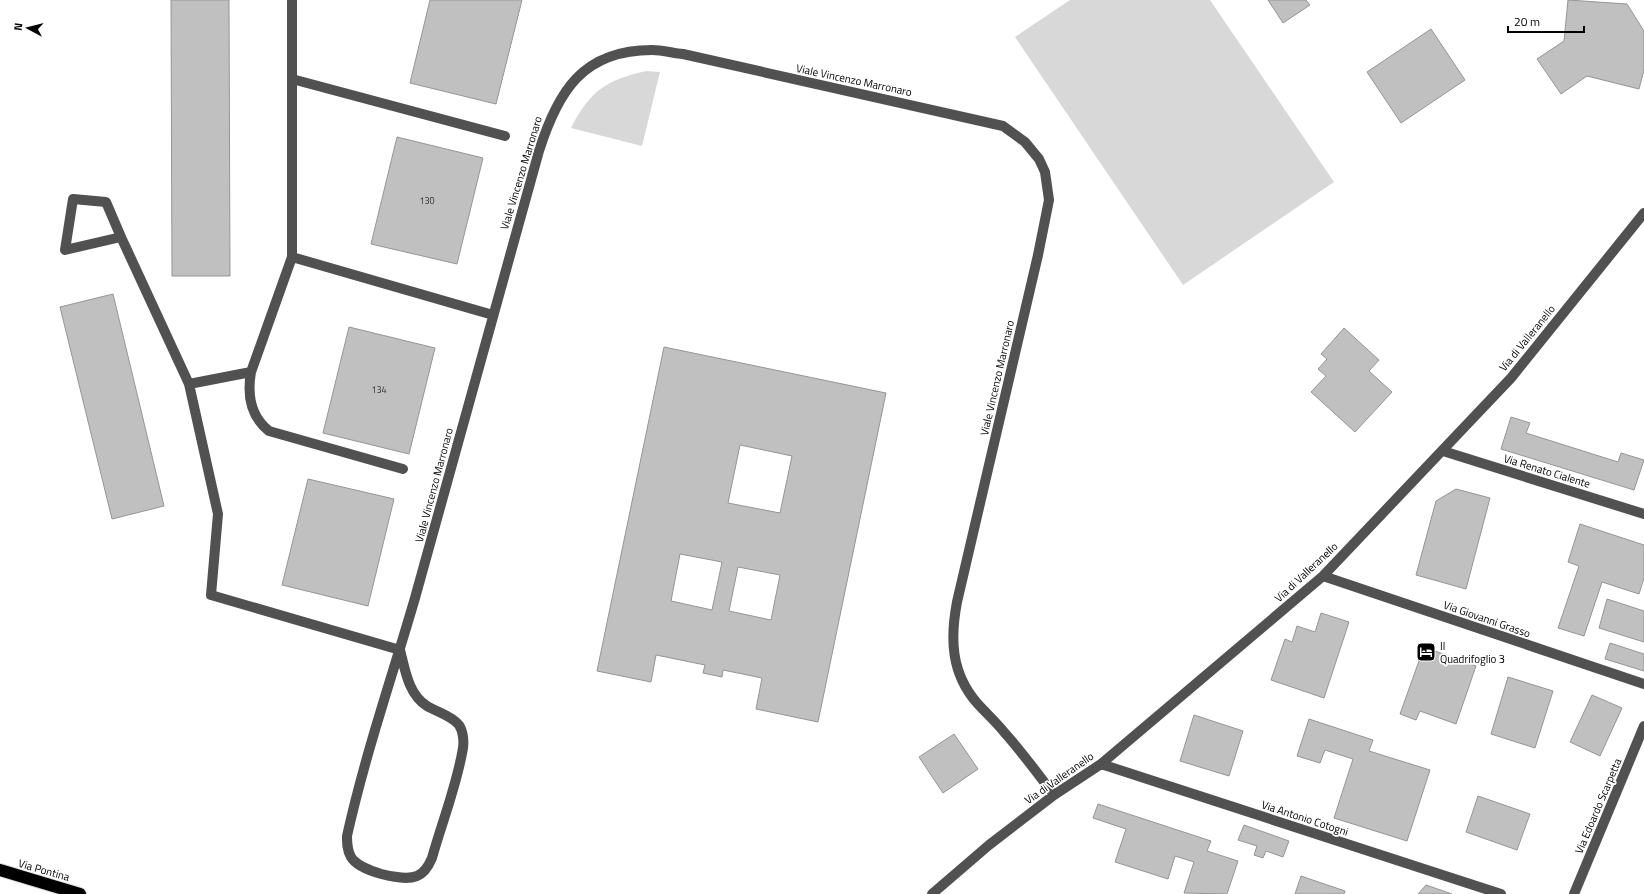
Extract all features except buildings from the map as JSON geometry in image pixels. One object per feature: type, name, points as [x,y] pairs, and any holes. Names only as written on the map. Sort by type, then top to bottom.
[{"type":"highway","name":"Via Pontina","points":[[0,870],[80,894]]},
{"type":"street","points":[[292,0],[292,257],[251,372],[249,383],[253,411],[259,423],[268,431],[403,469]]},
{"type":"street","name":"Viale Vincenzo Marronaro","points":[[400,650],[408,679],[417,698],[427,706],[456,722],[462,732],[464,740],[458,767],[432,858],[424,871],[418,876],[408,878],[375,872],[360,866],[351,857],[347,846],[347,836],[387,685],[400,650],[548,121],[561,96],[578,76],[595,64],[613,56],[636,51],[652,50],[683,54],[1002,126],[1025,142],[1036,155],[1045,172],[1049,200],[1038,255],[957,602],[952,634],[955,665],[967,690],[977,703],[1005,732],[1054,795]]},
{"type":"street","points":[[292,79],[505,136]]},
{"type":"street","points":[[121,237],[65,250],[73,199],[106,202],[189,384],[218,514],[211,595],[400,650]]},
{"type":"street","name":"Via di Valleranello","points":[[932,894],[989,845],[1054,795],[1101,764],[1323,576],[1511,378],[1644,212]]},
{"type":"street","points":[[292,257],[493,315]]},
{"type":"street","points":[[189,384],[251,372]]},
{"type":"street","name":"Via Renato Cialente","points":[[1442,451],[1644,514]]},
{"type":"street","name":"Via Giovanni Grasso","points":[[1323,576],[1644,684]]},
{"type":"street","name":"Via Edoardo Scarpetta","points":[[1574,894],[1644,726]]},
{"type":"street","name":"Via Antonio Cotogni","points":[[1101,764],[1501,894]]},
{"type":"shaded area","points":[[1070,0],[1210,0],[1334,182],[1183,285],[1015,37]]},
{"type":"shaded area","points":[[646,71],[660,72],[642,146],[571,128],[585,105],[601,89],[620,78]]},
{"type":"place","name":"Il Quadrifoglio 3","points":[[1426,652]]}]
